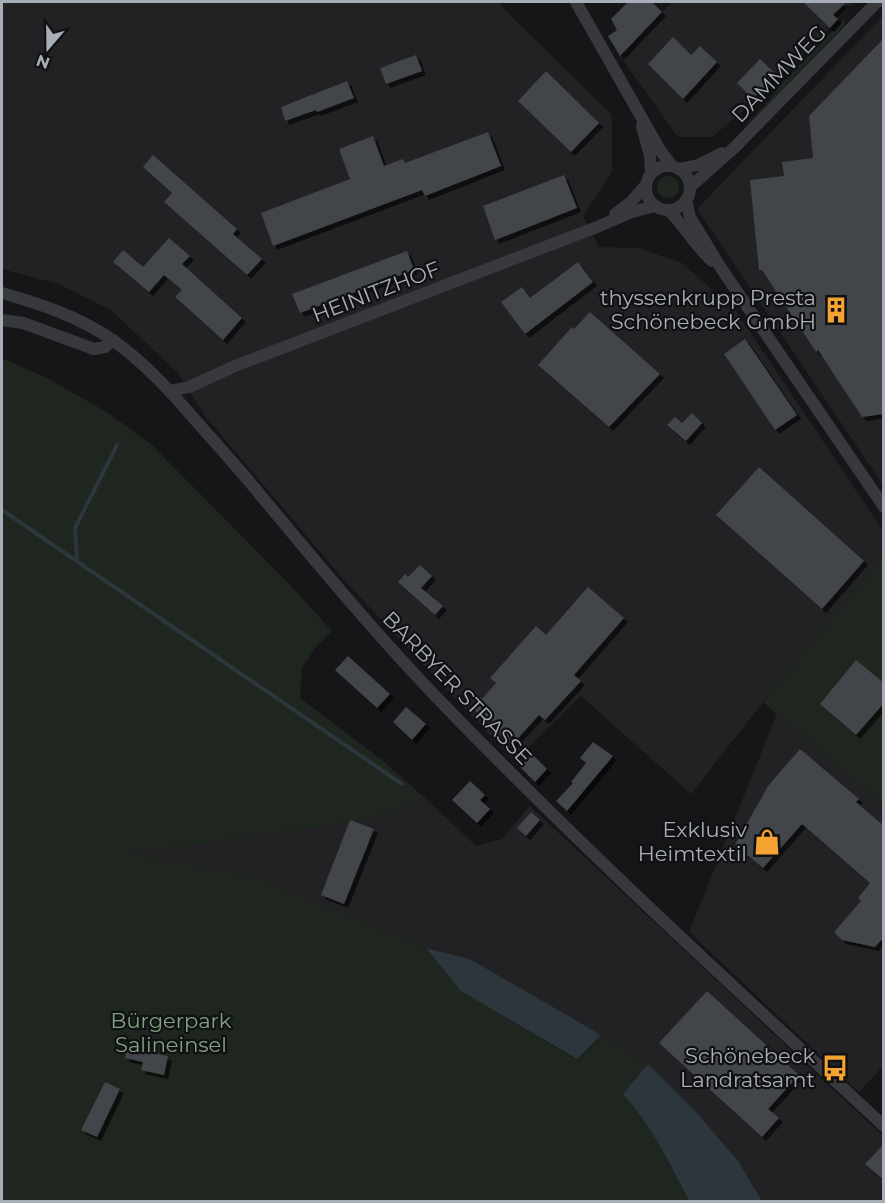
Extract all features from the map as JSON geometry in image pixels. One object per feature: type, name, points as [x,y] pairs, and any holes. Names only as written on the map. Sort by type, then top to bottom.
[{"type":"street","points":[[576,2],[660,150],[685,173],[690,187],[686,200],[681,206],[668,210]]},
{"type":"street","name":"DAMMWEG","points":[[690,187],[734,148],[877,2]]},
{"type":"street","points":[[637,108],[650,156],[651,172],[645,186],[647,197],[655,206],[668,210],[679,220],[700,251],[721,268]]},
{"type":"street","name":"DAMMWEG","points":[[676,167],[698,165],[734,148]]},
{"type":"street","points":[[651,172],[657,168],[676,167]]},
{"type":"street","name":"HEINITZHOF","points":[[597,227],[631,202],[645,186]]},
{"type":"street","points":[[686,200],[690,217],[721,268],[884,507]]},
{"type":"street","name":"HEINITZHOF","points":[[170,391],[179,391],[235,366],[632,212],[655,206]]},
{"type":"street","name":"BARBYER STRASSE","points":[[2,293],[75,318],[113,340],[133,355],[170,391],[368,622],[442,703],[685,940],[884,1126]]},
{"type":"street","points":[[2,320],[23,323],[94,349],[105,347],[113,340]]},
{"type":"shaded area","points":[[2,2],[499,2],[612,115],[612,172],[583,216],[599,247],[638,248],[682,263],[736,311],[883,531],[883,556],[691,794],[581,696],[514,761],[344,580],[205,416],[178,373],[111,310],[59,284],[2,269]]},
{"type":"shaded area","points":[[672,2],[855,2],[772,87],[712,137],[678,137],[620,56]]},
{"type":"shaded area","points":[[883,16],[883,485],[697,209]]},
{"type":"shaded area","points":[[777,714],[883,805],[883,1066],[859,1092],[689,932]]},
{"type":"shaded area","points":[[424,797],[476,846],[502,839],[530,806],[883,1136],[883,1201],[762,1201],[738,1161],[698,1114],[648,1064],[470,959],[426,948],[127,854],[344,823],[397,812]]},
{"type":"shaded area","points":[[426,948],[470,959],[601,1035],[577,1059],[461,991]]},
{"type":"shaded area","points":[[648,1064],[698,1114],[738,1161],[762,1201],[689,1201],[652,1132],[623,1094]]},
{"type":"green space","points":[[845,18],[845,25],[749,124],[780,85]]},
{"type":"green space","points":[[668,176],[676,179],[679,187],[676,195],[668,198],[660,195],[657,187],[660,179]]},
{"type":"green space","name":"Bürgerpark Salineinsel","points":[[2,358],[51,380],[108,413],[152,445],[289,584],[332,631],[316,647],[302,668],[300,698],[383,761],[424,797],[397,812],[344,823],[129,854],[251,876],[426,948],[462,991],[576,1059],[601,1035],[648,1064],[624,1094],[652,1132],[689,1201],[2,1202]]},
{"type":"green space","points":[[883,556],[883,805],[763,702]]},
{"type":"building","points":[[628,2],[652,2],[662,12],[620,56],[608,36],[617,30],[611,19]]},
{"type":"building","points":[[803,2],[846,2],[833,15],[838,19],[830,28]]},
{"type":"building","points":[[673,37],[691,55],[700,46],[717,62],[683,99],[648,64]]},
{"type":"building","name":"thyssenkrupp Presta Schönebeck GmbH","points":[[884,38],[884,414],[862,417],[762,270],[759,270],[750,180],[784,176],[782,162],[813,158],[809,116]]},
{"type":"building","points":[[416,55],[422,71],[386,84],[380,68]]},
{"type":"building","points":[[760,59],[777,75],[753,99],[737,83]]},
{"type":"building","points":[[546,71],[599,123],[571,152],[518,101]]},
{"type":"building","points":[[347,81],[354,98],[285,121],[281,107]]},
{"type":"building","points":[[488,132],[501,166],[425,196],[422,190],[273,246],[261,213],[350,179],[339,149],[373,136],[384,166],[403,159],[405,163]]},
{"type":"building","points":[[153,155],[237,229],[233,234],[262,259],[247,275],[164,202],[172,193],[143,167]]},
{"type":"building","points":[[564,175],[577,208],[495,240],[483,206]]},
{"type":"building","points":[[169,238],[190,256],[182,264],[242,318],[223,340],[175,297],[182,290],[164,275],[149,292],[113,262],[123,250],[143,267]]},
{"type":"building","points":[[407,251],[414,270],[300,313],[292,294]]},
{"type":"building","points":[[578,262],[593,282],[525,334],[501,302],[522,287],[530,298]]},
{"type":"building","points":[[590,312],[660,374],[609,427],[538,365],[572,327],[574,329]]},
{"type":"building","points":[[745,339],[797,415],[775,430],[724,354]]},
{"type":"building","points":[[692,413],[702,423],[686,441],[667,425],[675,417],[682,423]]},
{"type":"building","points":[[759,467],[864,561],[822,609],[716,515]]},
{"type":"building","points":[[420,565],[432,576],[421,588],[443,606],[435,615],[398,582],[405,574],[408,577]]},
{"type":"building","points":[[588,587],[624,618],[574,675],[581,681],[545,720],[539,715],[511,746],[471,707],[480,697],[482,699],[496,683],[490,678],[536,626],[546,635]]},
{"type":"building","points":[[348,656],[390,694],[377,708],[335,670]]},
{"type":"building","points":[[856,660],[884,683],[884,703],[856,735],[820,704]]},
{"type":"building","points":[[406,707],[426,724],[412,740],[393,722]]},
{"type":"building","points":[[593,742],[613,756],[567,811],[556,801],[573,783],[571,782],[586,763],[580,758]]},
{"type":"building","points":[[800,749],[859,799],[856,802],[884,826],[884,937],[875,947],[842,940],[834,932],[861,901],[858,898],[870,883],[802,824],[763,868],[735,845],[768,786]]},
{"type":"building","points":[[532,754],[547,769],[535,782],[520,767]]},
{"type":"building","points":[[470,781],[485,795],[480,800],[490,809],[477,823],[452,800]]},
{"type":"building","points":[[531,812],[540,820],[526,836],[517,828]]},
{"type":"building","points":[[350,820],[374,829],[344,904],[321,895]]},
{"type":"building","points":[[707,991],[799,1075],[768,1109],[779,1118],[762,1137],[659,1043]]},
{"type":"building","points":[[127,1048],[168,1056],[164,1075],[141,1070],[143,1062],[125,1058]]},
{"type":"building","points":[[105,1082],[120,1089],[97,1137],[81,1130]]},
{"type":"building","points":[[884,1144],[884,1180],[865,1164]]},
{"type":"waterway","points":[[77,561],[75,528],[117,445]]},
{"type":"waterway","points":[[2,510],[402,784]]},
{"type":"place","name":"thyssenkrupp Presta Schönebeck GmbH","points":[[836,310]]},
{"type":"place","name":"Exklusiv Heimtextil","points":[[767,842]]},
{"type":"place","name":"Schönebeck Landratsamt","points":[[835,1068]]}]
